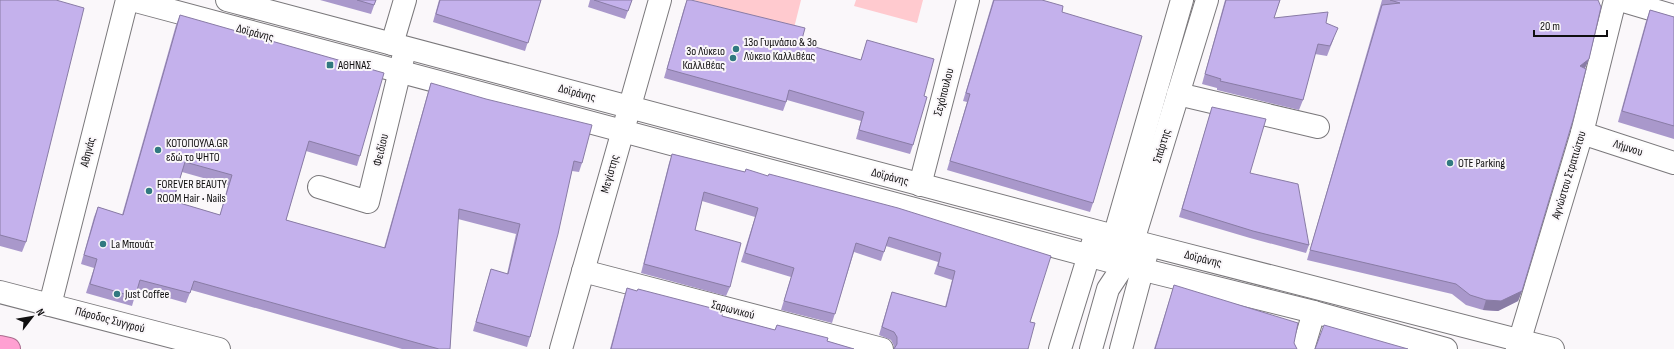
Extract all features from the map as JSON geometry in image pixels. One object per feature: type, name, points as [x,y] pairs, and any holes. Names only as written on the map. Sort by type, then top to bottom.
[{"type":"highway","points":[[0,347],[9,349]]},
{"type":"street","name":"Αθηνάς","points":[[50,305],[127,0]]},
{"type":"street","name":"Δοϊράνης","points":[[132,0],[1116,262],[1314,312],[1446,349]]},
{"type":"street","name":"Δοϊράνης","points":[[227,0],[1518,344],[1553,349]]},
{"type":"street","name":"Φειδίου","points":[[319,187],[368,202],[399,71],[399,46],[404,0]]},
{"type":"street","name":"Μεγίστης","points":[[561,349],[660,0]]},
{"type":"street","name":"Σεχόπουλου","points":[[920,185],[968,0]]},
{"type":"street","name":"Σπάρτης","points":[[1091,349],[1123,239],[1182,0]]},
{"type":"street","name":"Σπάρτης","points":[[1060,349],[1116,262],[1123,239],[1178,94],[1207,0]]},
{"type":"street","name":"Αγνώστου Στρατιώτου","points":[[1518,344],[1582,133],[1615,0]]},
{"type":"street","points":[[1620,0],[1674,16]]},
{"type":"street","points":[[1178,94],[1318,127]]},
{"type":"street","name":"Λήμνου","points":[[1582,133],[1674,163]]},
{"type":"street","name":"Σπάρτης","points":[[1116,262],[1121,349]]},
{"type":"street","name":"Σαρωνικού","points":[[583,271],[882,349]]},
{"type":"street","name":"Πάροδος Συγγρού","points":[[0,292],[219,349]]},
{"type":"street","points":[[1304,349],[1314,312]]},
{"type":"shaded area","points":[[693,0],[801,0],[794,28]]},
{"type":"shaded area","points":[[856,0],[923,0],[917,23],[854,6]]},
{"type":"building","points":[[0,0],[56,0],[84,8],[26,242],[0,235]]},
{"type":"building","points":[[357,0],[376,0],[374,5]]},
{"type":"building","points":[[440,0],[541,0],[528,43],[436,14]]},
{"type":"building","points":[[594,0],[632,0],[628,11]]},
{"type":"building","points":[[687,0],[805,28],[801,43],[861,60],[867,40],[934,59],[924,96],[927,97],[913,145],[859,130],[864,112],[789,90],[786,102],[667,69]]},
{"type":"building","points":[[994,0],[1042,0],[1063,6],[1062,12],[1142,36],[1093,203],[950,161],[970,94],[966,93]]},
{"type":"building","points":[[1226,0],[1280,0],[1274,18],[1328,12],[1326,23],[1338,28],[1330,46],[1318,44],[1303,100],[1220,81],[1221,79],[1205,74]]},
{"type":"building","name":"OTE Parking","points":[[1390,0],[1598,0],[1601,7],[1589,59],[1580,66],[1586,69],[1573,120],[1522,291],[1501,301],[1486,300],[1470,295],[1456,284],[1310,250],[1382,5],[1400,3]]},
{"type":"building","points":[[1650,10],[1674,17],[1674,126],[1622,111]]},
{"type":"building","points":[[180,15],[384,73],[360,156],[309,141],[286,220],[385,248],[431,83],[486,99],[592,125],[582,163],[574,161],[558,234],[530,337],[476,322],[491,269],[508,274],[520,224],[459,209],[450,349],[439,349],[194,281],[190,293],[140,280],[135,297],[90,284],[97,259],[84,255],[98,207],[123,215]],"holes":[[[185,162],[232,175],[220,215],[173,201]]]},
{"type":"building","points":[[1212,107],[1266,119],[1250,173],[1298,184],[1309,245],[1253,231],[1182,209]]},
{"type":"building","points":[[672,154],[745,172],[746,169],[768,176],[769,174],[898,208],[1051,256],[1030,322],[1035,323],[1028,349],[894,349],[897,344],[897,337],[894,332],[882,327],[892,292],[946,307],[955,271],[938,266],[941,253],[889,237],[884,252],[856,243],[835,314],[784,301],[794,268],[745,253],[758,208],[704,192],[695,230],[741,243],[730,287],[644,264]]},
{"type":"building","points":[[1174,285],[1298,323],[1294,343],[1297,349],[1155,349]]},
{"type":"building","points":[[627,288],[637,291],[638,289],[723,311],[722,316],[775,330],[777,325],[828,338],[827,341],[854,349],[611,349]]},
{"type":"building","points":[[1324,325],[1408,349],[1315,349]]},
{"type":"place","name":"13ο Γυμνάσιο & 3ο Λύκειο Καλλιθέας","points":[[736,49]]},
{"type":"place","name":"3ο Λύκειο Καλλιθέας","points":[[733,58]]},
{"type":"place","name":"ΑΘΗΝΑΣ","points":[[330,65]]},
{"type":"place","name":"ΚΟΤΟΠΟΥΛΑ.GR εδώ το ΨΗΤΟ","points":[[158,150]]},
{"type":"place","name":"OTE Parking","points":[[1450,163]]},
{"type":"place","name":"FOREVER BEAUTY ROOM Hair • Nails","points":[[149,191]]},
{"type":"place","name":"La Μπουάτ","points":[[103,244]]},
{"type":"place","name":"Just Coffee","points":[[117,294]]}]
